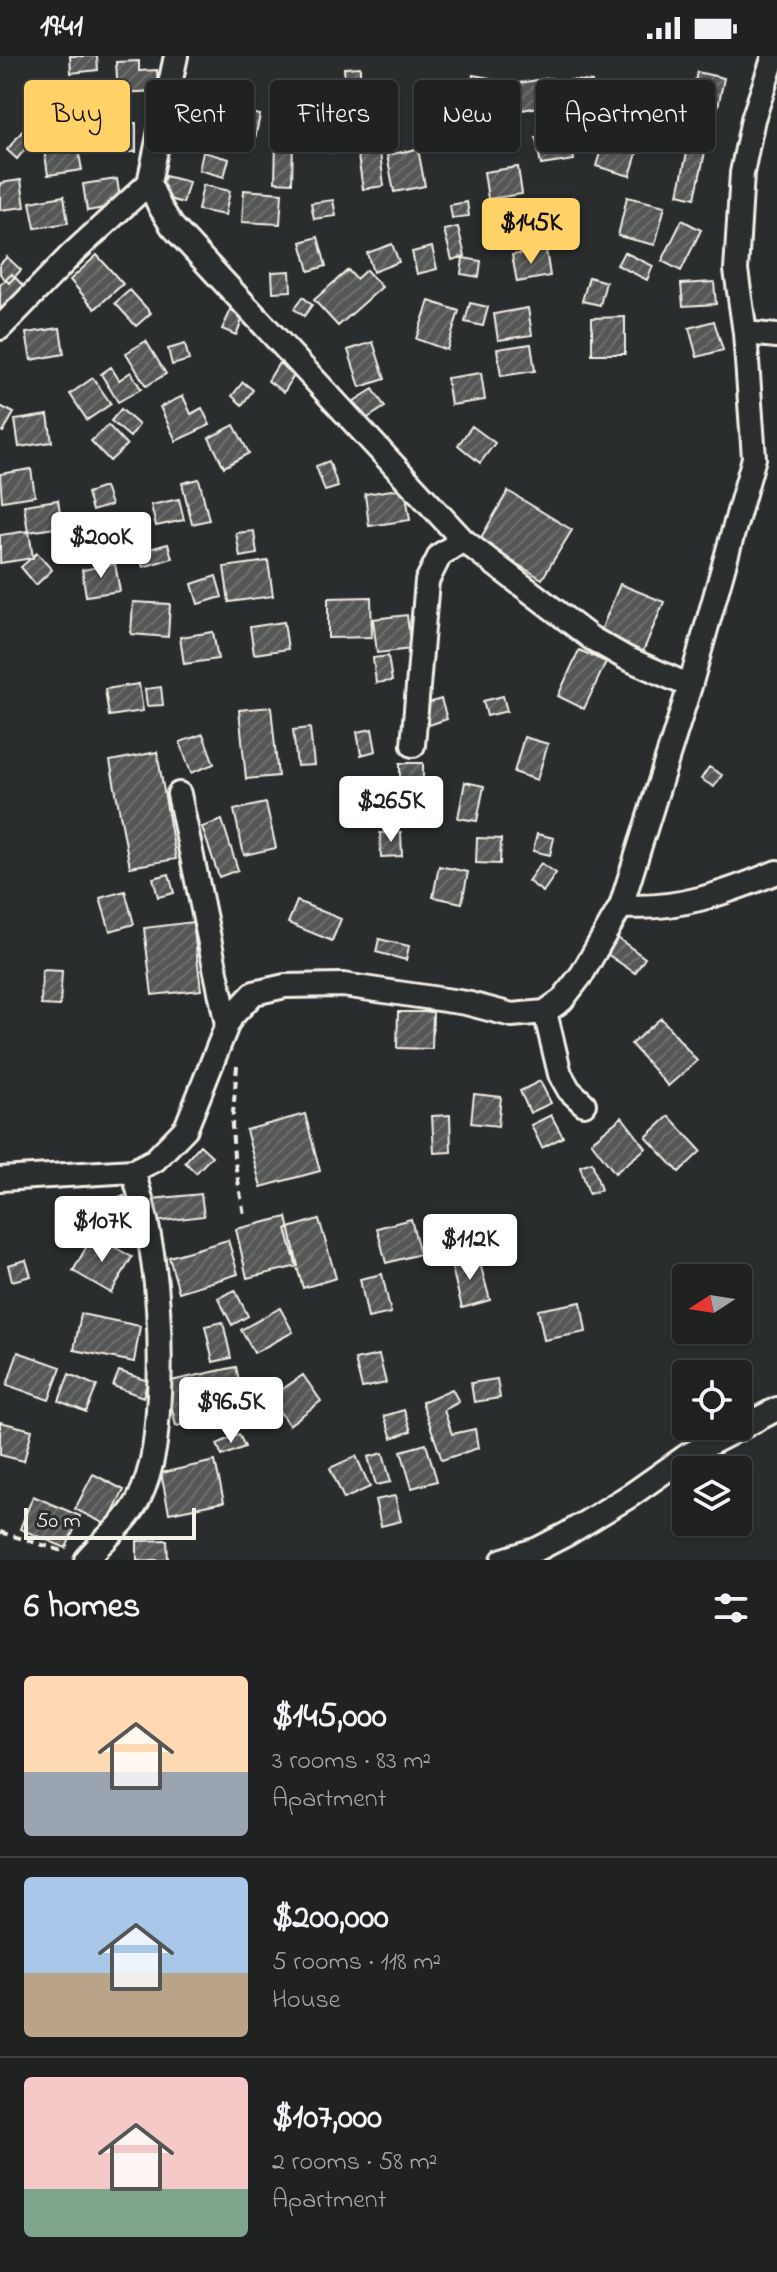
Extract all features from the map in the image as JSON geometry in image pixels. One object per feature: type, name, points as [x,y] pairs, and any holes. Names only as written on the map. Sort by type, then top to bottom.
[{"type":"street","points":[[0,328],[72,254],[149,183],[176,56]]},
{"type":"street","points":[[0,1179],[133,1171],[155,1160],[186,1128],[227,1025],[254,993],[285,986],[343,985],[466,1003],[512,1015],[545,1012],[562,1000],[582,974],[621,906],[690,686],[754,458],[745,333],[736,270],[742,173],[753,119],[774,56]]},
{"type":"street","points":[[149,183],[172,226],[463,540],[591,638],[626,658],[690,686]]},
{"type":"street","points":[[745,333],[777,336]]},
{"type":"street","points":[[413,745],[427,581],[440,555],[463,540]]},
{"type":"street","points":[[179,794],[227,1025]]},
{"type":"street","points":[[621,906],[641,908],[700,900],[777,872]]},
{"type":"street","points":[[545,1012],[560,1074],[569,1090],[584,1104]]},
{"type":"street","points":[[87,1560],[131,1513],[154,1459],[161,1344],[148,1228],[133,1171]]},
{"type":"street","points":[[503,1560],[538,1549],[567,1534],[688,1455],[777,1409]]},
{"type":"path","points":[[236,1054],[232,1125],[244,1215]]},
{"type":"path","points":[[0,1532],[87,1560]]},
{"type":"building","points":[[70,56],[97,56],[98,70],[71,73]]},
{"type":"building","points":[[139,61],[139,71],[157,70],[157,80],[146,80],[146,92],[130,92],[130,80],[117,80],[116,62]]},
{"type":"building","points":[[360,67],[360,80],[345,80],[344,68]]},
{"type":"building","points":[[697,72],[724,78],[715,121],[715,80],[695,80]]},
{"type":"building","points":[[473,75],[490,78],[490,80],[472,80]]},
{"type":"building","points":[[536,80],[536,107],[522,110],[520,83]]},
{"type":"building","points":[[254,114],[260,115],[254,143]]},
{"type":"building","points":[[130,123],[136,123],[136,152],[130,152]]},
{"type":"building","points":[[24,129],[24,150],[17,159],[7,150]]},
{"type":"building","points":[[414,150],[419,152],[425,186],[394,192],[387,155]]},
{"type":"building","points":[[45,152],[79,152],[82,170],[48,175]]},
{"type":"building","points":[[203,152],[229,159],[224,177],[199,170]]},
{"type":"building","points":[[276,152],[293,152],[292,183],[275,182]]},
{"type":"building","points":[[539,152],[573,152],[574,160],[541,165]]},
{"type":"building","points":[[600,152],[637,152],[630,176],[596,166]]},
{"type":"building","points":[[687,152],[705,152],[695,198],[678,194]]},
{"type":"building","points":[[380,153],[384,186],[363,189],[358,156]]},
{"type":"building","points":[[518,167],[522,194],[488,199],[484,172]]},
{"type":"building","points":[[165,176],[189,182],[183,203],[159,196]]},
{"type":"building","points":[[117,179],[121,205],[87,211],[83,184]]},
{"type":"building","points":[[21,180],[25,207],[0,210],[0,183]]},
{"type":"building","points":[[203,185],[230,191],[225,215],[198,210]]},
{"type":"building","points":[[244,190],[282,193],[280,224],[242,222]]},
{"type":"building","points":[[64,196],[68,223],[35,228],[30,202]]},
{"type":"building","points":[[627,197],[665,206],[655,245],[618,236]]},
{"type":"building","points":[[333,200],[336,216],[314,219],[311,203]]},
{"type":"building","points":[[467,202],[469,216],[452,218],[450,205]]},
{"type":"building","points":[[682,220],[701,230],[681,271],[662,261]]},
{"type":"building","points":[[458,227],[465,256],[452,260],[444,230]]},
{"type":"building","points":[[318,237],[326,266],[309,271],[301,242]]},
{"type":"building","points":[[392,244],[399,262],[373,272],[367,253]]},
{"type":"building","points":[[432,247],[437,269],[417,274],[412,252]]},
{"type":"building","points":[[546,250],[550,276],[517,282],[512,255]]},
{"type":"building","points":[[624,252],[653,266],[647,280],[617,265]]},
{"type":"building","points":[[97,255],[123,284],[95,309],[70,280]]},
{"type":"building","points":[[7,257],[21,270],[9,283],[0,274],[0,264]]},
{"type":"building","points":[[463,258],[481,261],[479,277],[461,274]]},
{"type":"building","points":[[348,270],[356,279],[366,270],[382,287],[338,326],[314,300]]},
{"type":"building","points":[[290,271],[291,291],[273,292],[272,272]]},
{"type":"building","points":[[12,274],[25,288],[0,311],[0,285]]},
{"type":"building","points":[[589,277],[606,282],[600,305],[582,301]]},
{"type":"building","points":[[714,282],[716,304],[683,306],[681,284]]},
{"type":"building","points":[[130,290],[151,313],[136,326],[115,303]]},
{"type":"building","points":[[303,297],[312,305],[304,316],[294,309]]},
{"type":"building","points":[[429,301],[459,311],[447,350],[416,339]]},
{"type":"building","points":[[470,303],[488,307],[483,326],[465,322]]},
{"type":"building","points":[[528,308],[532,335],[498,340],[494,314]]},
{"type":"building","points":[[231,310],[244,316],[236,335],[222,329]]},
{"type":"building","points":[[625,317],[625,354],[592,354],[592,318]]},
{"type":"building","points":[[714,321],[723,350],[697,357],[689,328]]},
{"type":"building","points":[[60,328],[64,354],[31,360],[26,333]]},
{"type":"building","points":[[146,341],[166,374],[146,386],[126,353]]},
{"type":"building","points":[[373,342],[385,379],[360,387],[348,350]]},
{"type":"building","points":[[185,344],[189,360],[172,365],[168,349]]},
{"type":"building","points":[[531,344],[535,371],[501,376],[497,349]]},
{"type":"building","points":[[279,363],[295,374],[284,392],[268,381]]},
{"type":"building","points":[[111,367],[119,380],[131,372],[141,389],[118,402],[101,374]]},
{"type":"building","points":[[481,373],[485,400],[451,405],[447,378]]},
{"type":"building","points":[[93,378],[111,404],[87,420],[70,394]]},
{"type":"building","points":[[243,382],[253,390],[242,405],[232,396]]},
{"type":"building","points":[[373,389],[385,407],[366,419],[354,401]]},
{"type":"building","points":[[183,396],[191,414],[202,408],[210,425],[176,441],[160,407]]},
{"type":"building","points":[[0,406],[14,413],[3,432],[0,430]]},
{"type":"building","points":[[121,409],[139,425],[130,437],[111,421]]},
{"type":"building","points":[[48,415],[52,442],[19,447],[15,420]]},
{"type":"building","points":[[108,425],[127,445],[110,461],[91,441]]},
{"type":"building","points":[[234,425],[249,453],[224,467],[209,438]]},
{"type":"building","points":[[472,426],[495,443],[480,463],[458,445]]},
{"type":"building","points":[[329,461],[338,487],[325,491],[316,466]]},
{"type":"building","points":[[31,469],[35,496],[2,501],[0,474]]},
{"type":"building","points":[[199,479],[209,520],[192,524],[182,483]]},
{"type":"building","points":[[105,487],[111,505],[92,511],[87,493]]},
{"type":"building","points":[[405,488],[410,520],[369,526],[365,494]]},
{"type":"building","points":[[508,491],[572,530],[542,579],[479,541]]},
{"type":"building","points":[[179,499],[184,520],[156,526],[151,505]]},
{"type":"building","points":[[58,500],[62,527],[28,532],[24,505]]},
{"type":"building","points":[[118,524],[122,551],[89,556],[84,529]]},
{"type":"building","points":[[29,531],[33,558],[0,563],[0,535]]},
{"type":"building","points":[[254,531],[257,554],[240,557],[236,533]]},
{"type":"building","points":[[168,544],[172,558],[143,567],[138,552]]},
{"type":"building","points":[[37,553],[52,570],[36,585],[21,567]]},
{"type":"building","points":[[268,561],[273,596],[229,602],[224,567]]},
{"type":"building","points":[[115,564],[120,591],[86,596],[82,570]]},
{"type":"building","points":[[216,576],[222,597],[198,604],[192,584]]},
{"type":"building","points":[[620,584],[664,602],[642,654],[599,635]]},
{"type":"building","points":[[371,597],[372,637],[328,638],[328,598]]},
{"type":"building","points":[[133,602],[170,604],[168,637],[131,634]]},
{"type":"building","points":[[407,615],[411,649],[377,653],[373,619]]},
{"type":"building","points":[[284,622],[288,649],[254,654],[250,627]]},
{"type":"building","points":[[213,632],[218,659],[184,664],[180,637]]},
{"type":"building","points":[[579,650],[606,662],[584,709],[558,696]]},
{"type":"building","points":[[388,656],[392,681],[376,683],[373,658]]},
{"type":"building","points":[[139,684],[143,711],[109,716],[105,689]]},
{"type":"building","points":[[161,687],[163,705],[147,706],[145,689]]},
{"type":"building","points":[[503,696],[507,711],[487,716],[483,701]]},
{"type":"building","points":[[441,699],[447,719],[426,726],[419,706]]},
{"type":"building","points":[[271,707],[278,776],[246,779],[239,710]]},
{"type":"building","points":[[310,728],[314,765],[297,766],[293,730]]},
{"type":"building","points":[[372,729],[376,751],[361,755],[357,732]]},
{"type":"building","points":[[203,734],[214,764],[191,773],[180,742]]},
{"type":"building","points":[[524,737],[548,744],[537,780],[514,772]]},
{"type":"building","points":[[157,752],[176,859],[130,867],[110,761]]},
{"type":"building","points":[[400,763],[423,763],[423,806],[400,806]]},
{"type":"building","points":[[709,767],[722,775],[714,787],[701,779]]},
{"type":"building","points":[[465,782],[484,786],[477,821],[458,818]]},
{"type":"building","points":[[266,803],[276,848],[244,855],[234,810]]},
{"type":"building","points":[[222,820],[238,870],[219,877],[202,827]]},
{"type":"building","points":[[401,832],[402,856],[381,857],[380,833]]},
{"type":"building","points":[[537,834],[554,838],[550,855],[533,851]]},
{"type":"building","points":[[477,838],[501,839],[500,864],[476,863]]},
{"type":"building","points":[[541,863],[556,873],[543,892],[528,881]]},
{"type":"building","points":[[439,866],[468,872],[462,903],[433,897]]},
{"type":"building","points":[[169,874],[174,893],[158,897],[153,878]]},
{"type":"building","points":[[125,891],[134,924],[110,931],[100,898]]},
{"type":"building","points":[[297,901],[341,919],[332,941],[288,923]]},
{"type":"building","points":[[193,922],[201,990],[152,995],[144,928]]},
{"type":"building","points":[[615,936],[645,958],[635,973],[604,952]]},
{"type":"building","points":[[379,939],[409,946],[406,960],[376,952]]},
{"type":"building","points":[[42,970],[62,971],[60,1006],[41,1005]]},
{"type":"building","points":[[398,1012],[433,1012],[432,1049],[397,1048]]},
{"type":"building","points":[[661,1018],[697,1061],[668,1086],[631,1044]]},
{"type":"building","points":[[540,1081],[551,1103],[530,1113],[520,1091]]},
{"type":"building","points":[[474,1094],[501,1097],[498,1126],[471,1123]]},
{"type":"building","points":[[305,1114],[320,1171],[261,1187],[246,1130]]},
{"type":"building","points":[[450,1115],[451,1152],[434,1153],[432,1116]]},
{"type":"building","points":[[551,1115],[563,1137],[542,1148],[531,1125]]},
{"type":"building","points":[[669,1116],[701,1151],[679,1172],[646,1137]]},
{"type":"building","points":[[622,1117],[646,1148],[615,1173],[591,1142]]},
{"type":"building","points":[[200,1145],[212,1156],[196,1173],[185,1162]]},
{"type":"building","points":[[592,1162],[601,1190],[589,1194],[580,1166]]},
{"type":"building","points":[[201,1194],[204,1216],[155,1222],[152,1199]]},
{"type":"building","points":[[124,1196],[135,1230],[110,1238],[99,1203]]},
{"type":"building","points":[[287,1217],[298,1266],[247,1278],[236,1229]]},
{"type":"building","points":[[319,1219],[336,1278],[303,1288],[286,1229]]},
{"type":"building","points":[[411,1219],[420,1254],[386,1263],[377,1228]]},
{"type":"building","points":[[453,1226],[457,1251],[427,1257],[423,1231]]},
{"type":"building","points":[[93,1235],[132,1257],[111,1293],[73,1271]]},
{"type":"building","points":[[228,1240],[238,1274],[179,1292],[169,1257]]},
{"type":"building","points":[[478,1256],[490,1300],[462,1308],[451,1264]]},
{"type":"building","points":[[26,1260],[31,1276],[12,1281],[8,1265]]},
{"type":"building","points":[[382,1274],[391,1313],[368,1318],[360,1279]]},
{"type":"building","points":[[235,1290],[248,1316],[232,1325],[218,1298]]},
{"type":"building","points":[[581,1302],[586,1332],[544,1340],[538,1310]]},
{"type":"building","points":[[280,1308],[293,1332],[254,1353],[241,1330]]},
{"type":"building","points":[[81,1314],[140,1326],[134,1362],[74,1350]]},
{"type":"building","points":[[223,1322],[231,1358],[213,1362],[205,1326]]},
{"type":"building","points":[[18,1352],[61,1367],[49,1400],[7,1385]]},
{"type":"building","points":[[379,1355],[386,1383],[362,1388],[355,1360]]},
{"type":"building","points":[[236,1367],[246,1411],[176,1426],[166,1382]]},
{"type":"building","points":[[119,1371],[148,1381],[143,1397],[113,1386]]},
{"type":"building","points":[[69,1374],[97,1386],[86,1412],[59,1401]]},
{"type":"building","points":[[303,1375],[321,1401],[289,1425],[270,1398]]},
{"type":"building","points":[[497,1379],[500,1398],[474,1402],[471,1383]]},
{"type":"building","points":[[452,1389],[459,1402],[444,1410],[452,1434],[475,1429],[478,1448],[442,1460],[422,1402]]},
{"type":"building","points":[[404,1410],[411,1431],[392,1438],[384,1416]]},
{"type":"building","points":[[0,1422],[32,1430],[24,1461],[0,1455]]},
{"type":"building","points":[[239,1434],[245,1447],[222,1456],[217,1444]]},
{"type":"building","points":[[426,1444],[437,1481],[412,1488],[401,1451]]},
{"type":"building","points":[[383,1453],[391,1482],[376,1485],[368,1457]]},
{"type":"building","points":[[356,1456],[370,1487],[344,1499],[330,1468]]},
{"type":"building","points":[[215,1461],[224,1502],[169,1513],[161,1473]]},
{"type":"building","points":[[93,1474],[124,1490],[107,1525],[75,1509]]},
{"type":"building","points":[[33,1496],[80,1516],[66,1548],[20,1529]]},
{"type":"building","points":[[395,1496],[401,1521],[381,1526],[375,1500]]},
{"type":"building","points":[[167,1540],[168,1560],[137,1560],[137,1541]]}]
